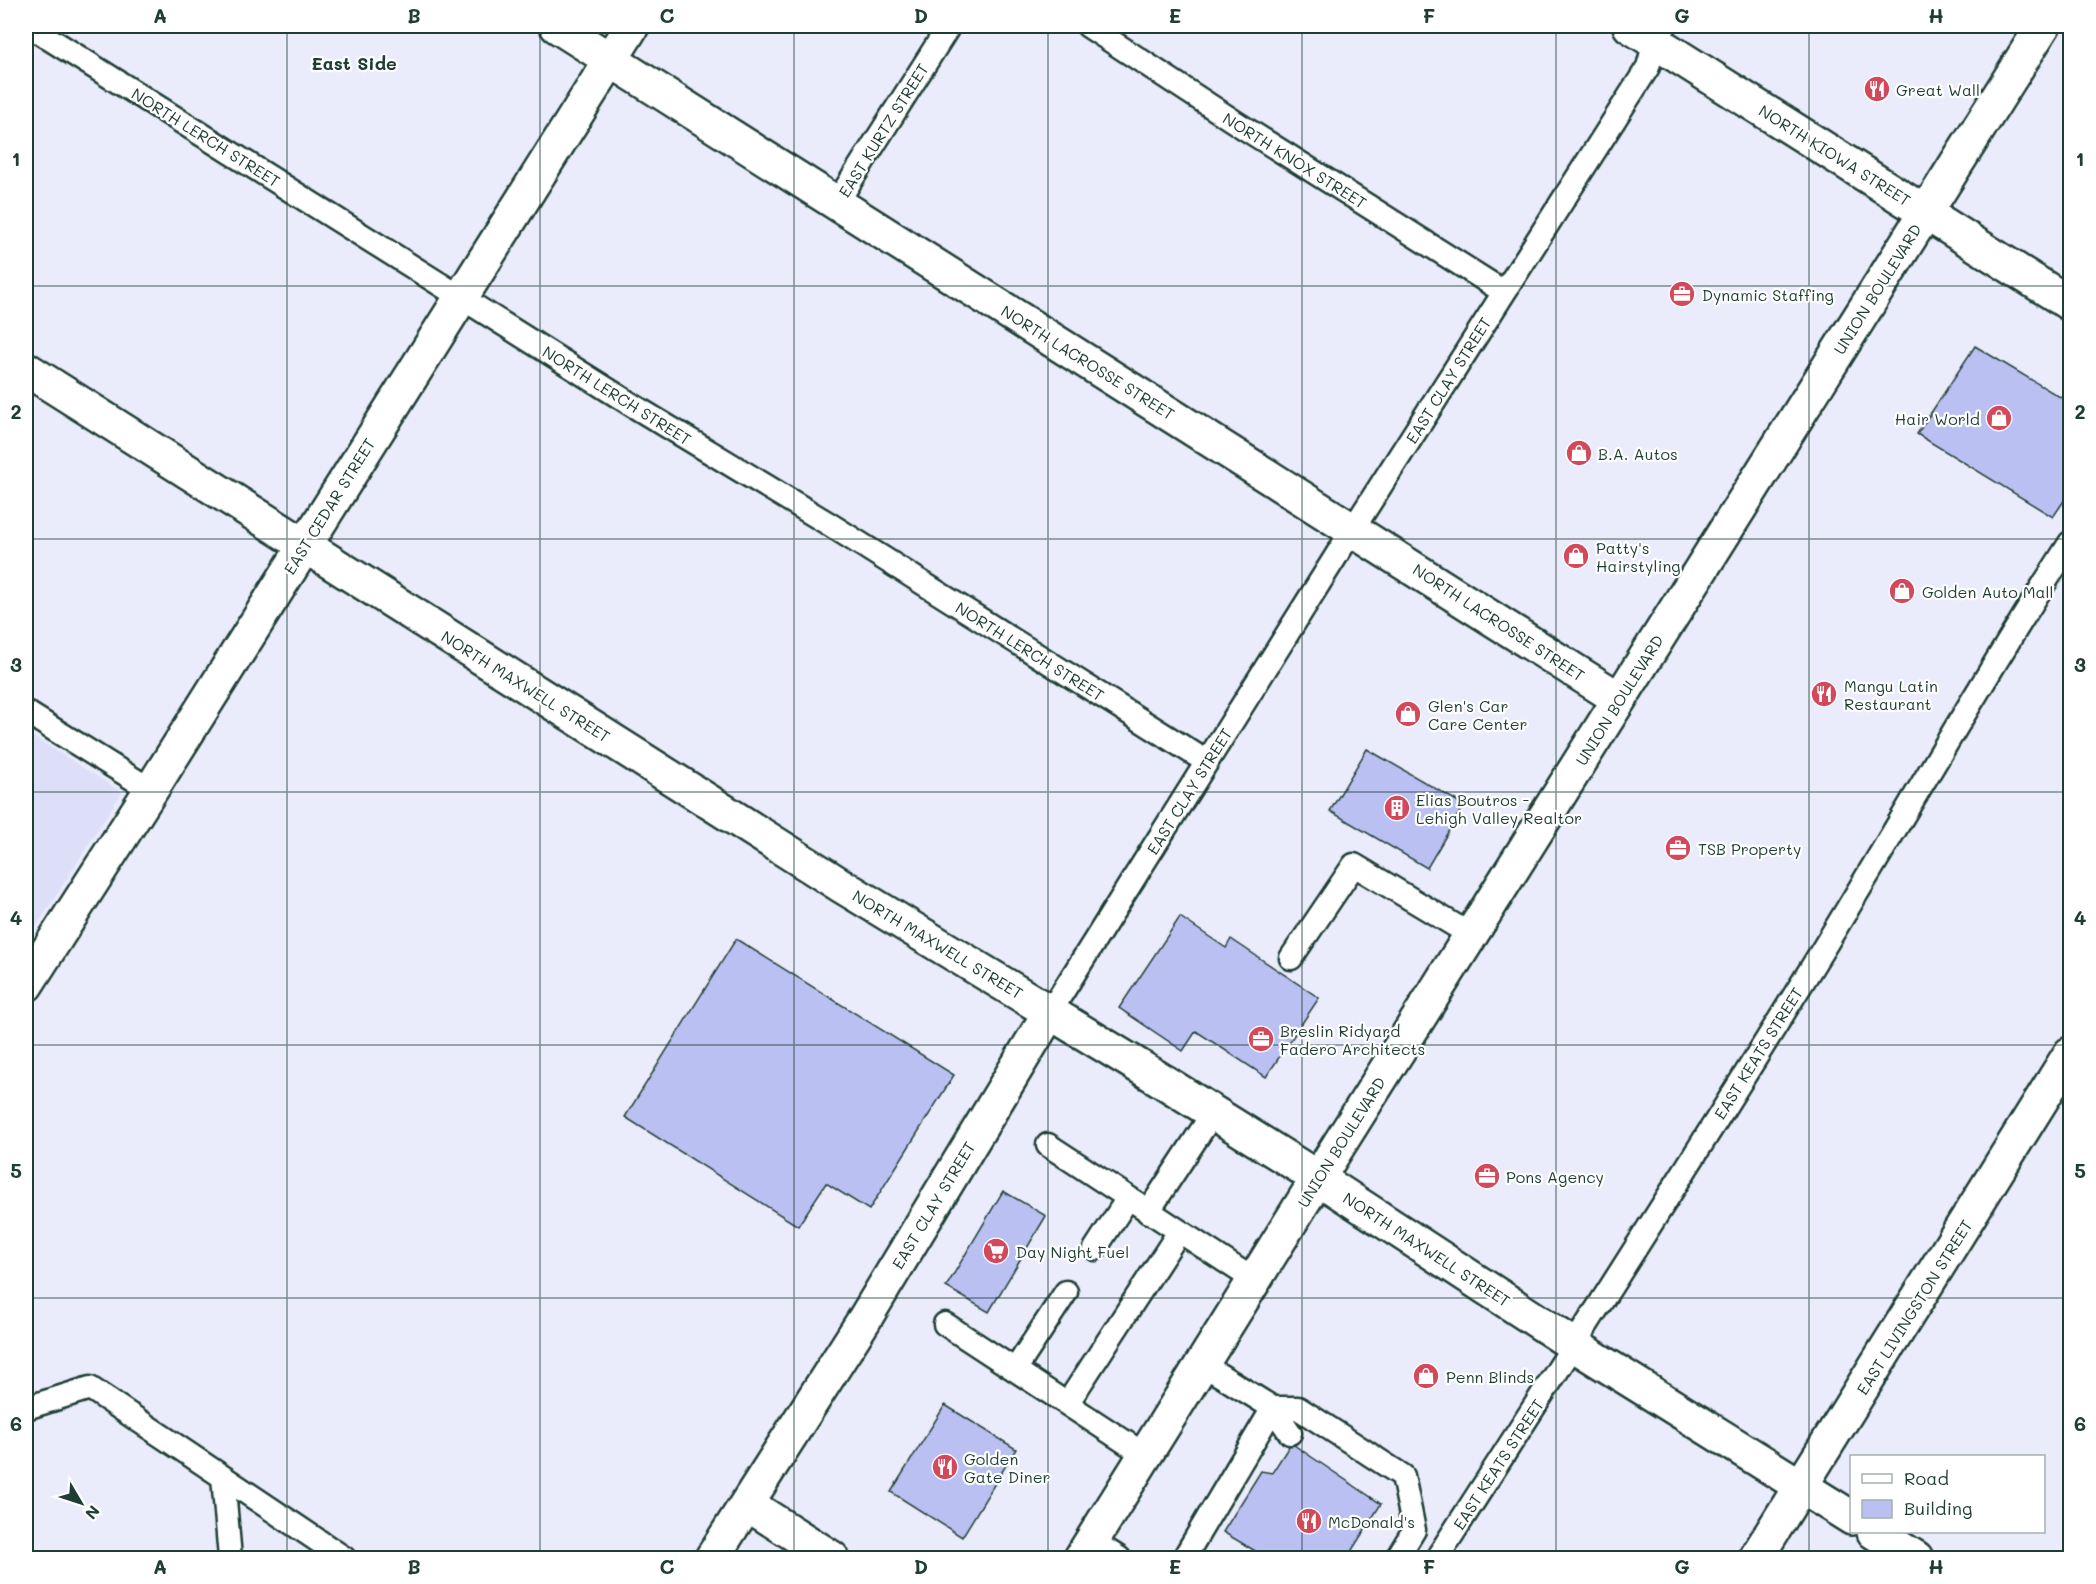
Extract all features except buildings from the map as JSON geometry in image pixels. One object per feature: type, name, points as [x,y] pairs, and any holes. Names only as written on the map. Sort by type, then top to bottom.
[{"type":"street","name":"NORTH LACROSSE STREET","points":[[557,26],[1619,699]]},
{"type":"street","name":"EAST CEDAR STREET","points":[[26,985],[632,26]]},
{"type":"street","name":"UNION BOULEVARD","points":[[1086,1550],[1317,1178],[2043,26]]},
{"type":"street","name":"NORTH KIOWA STREET","points":[[1650,31],[1925,212],[2070,304]]},
{"type":"street","name":"NORTH MAXWELL STREET","points":[[26,369],[842,886],[1317,1178],[1574,1345],[1850,1517]]},
{"type":"street","name":"EAST CLAY STREET","points":[[712,1558],[870,1309],[1050,1012]]},
{"type":"street","name":"EAST LIVINGSTON STREET","points":[[1756,1558],[1803,1487],[2070,1054]]},
{"type":"street","points":[[747,1504],[832,1558]]},
{"type":"street","points":[[1876,1533],[1916,1558]]},
{"type":"lane","name":"NORTH LERCH STREET","points":[[29,26],[637,408],[829,524],[1207,762]]},
{"type":"lane","name":"EAST KURTZ STREET","points":[[836,204],[949,26]]},
{"type":"lane","name":"NORTH KNOX STREET","points":[[1088,26],[1504,292]]},
{"type":"lane","name":"EAST CLAY STREET","points":[[1050,1012],[1353,529],[1648,67],[1650,31]]},
{"type":"lane","name":"EAST KEATS STREET","points":[[1437,1558],[1630,1259],[1809,971],[2015,629],[2070,543]]},
{"type":"lane","points":[[26,712],[151,790]]},
{"type":"lane","points":[[1291,958],[1354,865],[1471,935]]},
{"type":"lane","points":[[1148,1212],[1213,1113]]},
{"type":"lane","points":[[1048,1145],[1254,1281]]},
{"type":"lane","points":[[1095,1249],[1128,1198]]},
{"type":"lane","points":[[1067,1404],[1179,1232]]},
{"type":"lane","points":[[1015,1370],[1066,1292]]},
{"type":"lane","points":[[945,1324],[1145,1455]]},
{"type":"lane","points":[[1202,1364],[1273,1408],[1290,1433]]},
{"type":"lane","points":[[26,1408],[90,1388],[223,1477],[315,1550],[344,1558]]},
{"type":"lane","points":[[1273,1408],[1298,1408],[1403,1476],[1402,1505],[1414,1530],[1396,1558]]},
{"type":"lane","points":[[1184,1558],[1273,1408]]},
{"type":"lane","points":[[223,1477],[230,1558]]},
{"type":"lane","points":[[1086,1550],[1119,1558]]},
{"type":"shaded area","points":[[26,732],[122,792],[26,943]]},
{"type":"place","name":"Great Wall","points":[[1877,89]]},
{"type":"place","name":"Dynamic Staffing","points":[[1682,294]]},
{"type":"place","name":"Hair World","points":[[1999,418]]},
{"type":"place","name":"B.A. Autos","points":[[1579,453]]},
{"type":"place","name":"Patty's Hairstyling","points":[[1576,556]]},
{"type":"place","name":"Golden Auto Mall","points":[[1902,591]]},
{"type":"place","name":"Mangu Latin Restaurant","points":[[1824,694]]},
{"type":"place","name":"Glen's Car Care Center","points":[[1408,714]]},
{"type":"place","name":"Elias Boutros - Lehigh Valley Realtor","points":[[1397,808]]},
{"type":"place","name":"TSB Property","points":[[1678,848]]},
{"type":"place","name":"Breslin Ridyard Fadero Architects","points":[[1261,1039]]},
{"type":"place","name":"Pons Agency","points":[[1487,1176]]},
{"type":"place","name":"Day Night Fuel","points":[[996,1251]]},
{"type":"place","name":"Penn Blinds","points":[[1426,1376]]},
{"type":"place","name":"Golden Gate Diner","points":[[945,1467]]},
{"type":"place","name":"McDonald's","points":[[1309,1521]]},
{"type":"district","name":"East Side","points":[[354,63]]}]
